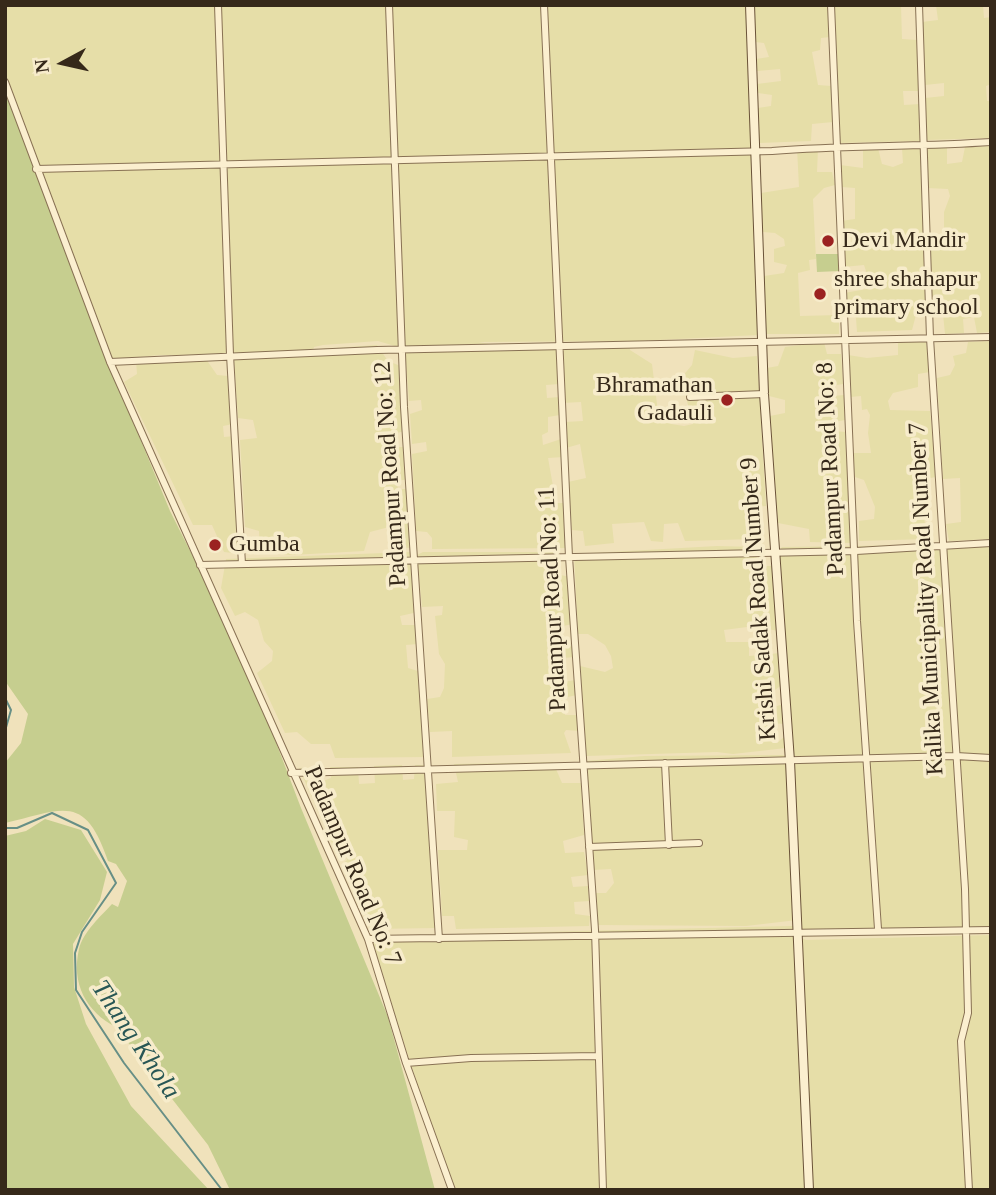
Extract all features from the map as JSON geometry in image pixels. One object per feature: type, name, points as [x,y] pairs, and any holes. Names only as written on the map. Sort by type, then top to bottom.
[{"type":"street","points":[[218,5],[230,355],[242,564]]},
{"type":"street","name":"Padampur Road No: 12","points":[[389,5],[401,352],[439,939]]},
{"type":"street","name":"Padampur Road No: 11","points":[[544,5],[569,557],[595,937],[603,1190]]},
{"type":"street","name":"Krishi Sadak Road Number 9","points":[[750,5],[764,394],[790,761],[808,1190]]},
{"type":"street","name":"Padampur Road No: 8","points":[[831,5],[860,666],[869,758],[878,929]]},
{"type":"street","name":"Kalika Municipality Road Number 7","points":[[919,5],[930,338],[966,930],[968,1013],[961,1041],[969,1190]]},
{"type":"street","name":"Padampur Road No: 7","points":[[5,82],[110,362],[291,773],[368,939],[406,1063],[452,1190]]},
{"type":"street","points":[[36,169],[836,146],[923,147],[991,142]]},
{"type":"street","points":[[110,362],[230,355],[991,337]]},
{"type":"street","points":[[690,397],[764,394]]},
{"type":"street","points":[[200,565],[773,550],[856,551],[991,542]]},
{"type":"street","points":[[291,773],[957,756],[991,758]]},
{"type":"street","points":[[665,763],[669,845]]},
{"type":"street","points":[[589,847],[699,844]]},
{"type":"street","points":[[368,939],[710,933],[757,936],[796,931],[878,929],[991,930]]},
{"type":"street","points":[[406,1063],[471,1058],[597,1056]]},
{"type":"shaded area","points":[[5,5],[748,5],[759,335],[637,341],[478,342],[503,346],[556,343],[559,384],[546,385],[547,398],[559,397],[560,415],[548,417],[548,432],[542,435],[543,445],[561,439],[563,457],[548,458],[556,503],[565,503],[569,548],[432,549],[432,538],[427,532],[416,531],[412,454],[427,451],[426,442],[412,444],[410,414],[422,410],[421,400],[409,401],[405,349],[378,341],[323,345],[314,347],[312,354],[159,355],[109,360],[5,72]]},
{"type":"shaded area","points":[[753,5],[829,5],[830,37],[821,38],[820,50],[812,52],[818,85],[831,86],[833,122],[812,124],[811,141],[759,143],[758,108],[771,106],[772,95],[758,93],[757,84],[781,81],[780,69],[757,71],[756,59],[769,57],[764,43],[755,42]]},
{"type":"shaded area","points":[[833,5],[901,5],[902,39],[917,40],[919,91],[903,91],[904,105],[920,104],[921,141],[838,143]]},
{"type":"shaded area","points":[[936,5],[983,5],[984,18],[991,17],[991,84],[986,86],[987,101],[991,101],[991,138],[926,140],[925,98],[944,96],[944,83],[925,85],[922,22],[938,20]]},
{"type":"shaded area","points":[[991,146],[991,332],[977,333],[974,317],[963,319],[964,333],[945,334],[943,314],[932,312],[929,249],[940,247],[944,240],[944,212],[950,196],[948,189],[927,188],[927,148],[947,148],[947,164],[962,162],[965,147]]},
{"type":"shaded area","points":[[797,148],[818,149],[817,172],[832,172],[835,185],[824,188],[813,199],[816,259],[809,260],[810,270],[798,273],[800,316],[839,315],[839,334],[766,334],[764,276],[784,273],[787,265],[774,262],[774,249],[785,246],[784,239],[775,233],[763,232],[761,193],[799,187]]},
{"type":"shaded area","points":[[878,148],[882,164],[893,167],[903,163],[902,148],[920,148],[927,311],[917,311],[912,330],[857,332],[856,318],[846,313],[844,293],[867,289],[868,277],[864,265],[843,267],[842,245],[859,244],[858,234],[841,234],[841,221],[855,219],[855,188],[842,187],[840,165],[863,168],[863,150]]},
{"type":"shaded area","points":[[991,341],[991,539],[949,541],[946,524],[961,522],[960,478],[943,479],[937,378],[950,375],[955,365],[953,356],[966,353],[968,342]]},
{"type":"shaded area","points":[[824,342],[827,354],[841,354],[843,384],[831,386],[832,396],[844,395],[845,420],[834,422],[834,431],[846,432],[853,543],[810,542],[809,529],[778,523],[770,416],[785,413],[785,400],[769,396],[767,368],[778,366],[785,347]]},
{"type":"shaded area","points":[[898,342],[926,342],[930,372],[918,374],[918,387],[893,393],[888,401],[890,410],[930,411],[936,477],[919,480],[927,539],[859,541],[859,521],[874,519],[875,507],[864,480],[855,477],[851,453],[871,453],[868,433],[870,415],[867,409],[862,410],[861,396],[850,397],[848,355],[867,358],[898,355]]},
{"type":"shaded area","points":[[560,344],[630,344],[630,350],[652,364],[658,412],[671,424],[684,426],[693,424],[681,378],[692,365],[695,350],[733,358],[757,356],[766,506],[755,507],[749,518],[754,539],[685,541],[678,523],[664,524],[663,542],[651,541],[644,522],[612,524],[614,543],[585,546],[583,531],[572,530],[568,482],[586,478],[580,444],[566,448],[565,422],[583,421],[581,402],[562,403]]},
{"type":"shaded area","points":[[377,345],[388,361],[403,367],[405,431],[388,435],[393,447],[407,447],[410,479],[396,481],[398,489],[410,489],[413,548],[393,547],[389,527],[370,532],[364,551],[292,555],[260,552],[259,531],[245,527],[240,440],[257,438],[253,420],[238,418],[234,358],[314,356],[321,349]]},
{"type":"shaded area","points":[[206,359],[217,375],[228,376],[233,424],[223,426],[224,437],[235,436],[242,554],[224,552],[212,525],[193,525],[124,382],[137,374],[136,360]]},
{"type":"shaded area","points":[[991,544],[991,930],[801,933],[778,552],[782,547]]},
{"type":"shaded area","points":[[717,546],[755,547],[758,566],[775,566],[779,631],[762,628],[753,631],[747,627],[724,630],[726,642],[749,642],[749,656],[780,653],[783,684],[771,693],[760,690],[752,694],[763,711],[783,704],[785,724],[770,723],[767,732],[769,741],[777,743],[784,737],[786,748],[733,754],[717,752],[586,756],[580,666],[605,672],[613,668],[605,645],[588,634],[578,634],[574,554]]},
{"type":"shaded area","points":[[411,552],[418,612],[400,616],[402,625],[417,625],[418,644],[406,645],[408,668],[421,672],[426,757],[335,758],[330,744],[311,744],[297,732],[285,733],[257,673],[272,661],[273,651],[264,641],[258,620],[245,612],[235,616],[221,588],[226,559]]},
{"type":"shaded area","points":[[423,552],[553,552],[556,574],[570,577],[573,624],[558,627],[558,632],[565,647],[576,646],[576,657],[562,658],[559,672],[562,682],[576,680],[577,695],[563,698],[565,715],[580,715],[580,731],[566,730],[564,733],[571,753],[452,757],[452,731],[430,732],[427,699],[440,697],[444,688],[445,664],[439,654],[435,616],[442,615],[443,606],[422,607],[417,555]]},
{"type":"shaded area","points":[[644,756],[787,756],[797,920],[746,926],[596,925],[594,893],[606,893],[614,883],[611,869],[593,870],[585,761]]},
{"type":"shaded area","points":[[553,762],[562,783],[581,783],[584,835],[563,841],[565,853],[584,852],[588,875],[571,877],[573,887],[588,886],[589,901],[574,902],[575,914],[590,916],[589,926],[456,929],[454,916],[442,916],[438,850],[467,850],[468,840],[454,837],[455,811],[437,811],[436,784],[458,782],[454,764]]},
{"type":"shaded area","points":[[402,765],[403,780],[414,779],[415,765],[426,765],[437,928],[371,929],[342,864],[347,860],[345,851],[336,852],[299,768],[320,767],[323,781],[331,778],[330,767],[358,767],[359,784],[375,783],[374,766]]},
{"type":"shaded area","points":[[798,926],[799,937],[806,940],[991,935],[991,1190],[452,1190],[369,936]]},
{"type":"green space","points":[[5,86],[104,351],[170,511],[243,656],[301,808],[388,1017],[435,1190],[230,1190],[208,1145],[116,1027],[105,1021],[89,1005],[79,985],[77,961],[84,936],[112,904],[118,907],[127,881],[116,864],[108,861],[99,839],[81,815],[70,811],[57,811],[5,823],[5,763],[21,743],[28,714],[5,681]]},
{"type":"green space","points":[[816,254],[839,254],[840,271],[817,272]]},
{"type":"green space","points":[[45,819],[81,830],[107,872],[100,900],[73,944],[74,987],[86,1024],[131,1106],[209,1190],[5,1190],[5,836],[26,831]]},
{"type":"waterway","name":"Thang Khola","points":[[5,698],[11,710],[5,731]]},
{"type":"waterway","name":"Thang Khola","points":[[5,828],[17,828],[52,813],[88,830],[116,883],[82,932],[75,953],[76,990],[124,1063],[222,1190]]},
{"type":"place","name":"Devi Mandir","points":[[828,241]]},
{"type":"place","name":"shree shahapur primary school","points":[[820,294]]},
{"type":"place","name":"Bhramathan Gadauli","points":[[727,400]]},
{"type":"place","name":"Gumba","points":[[215,545]]}]
